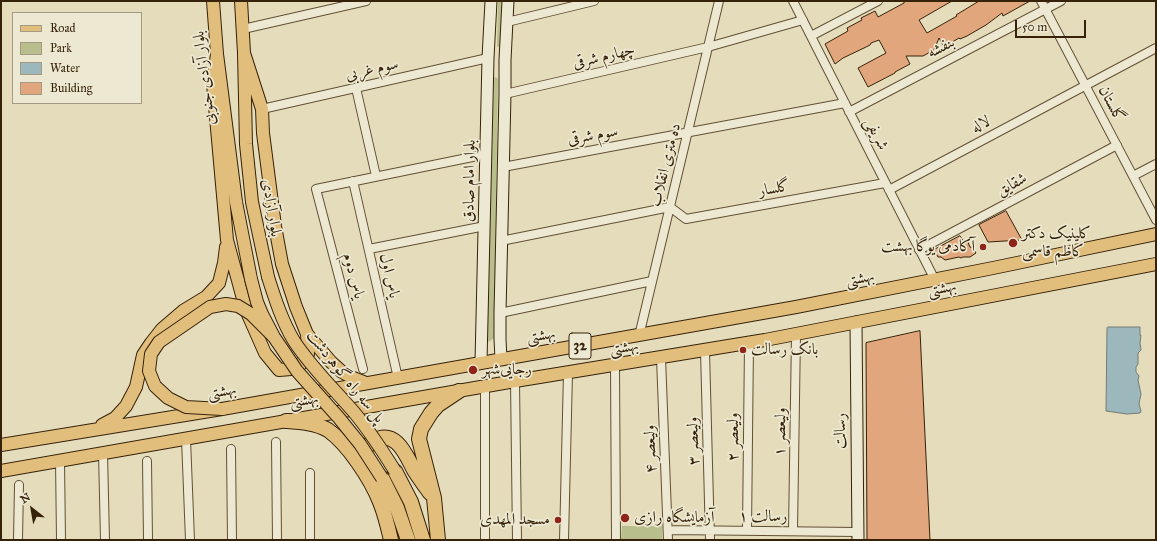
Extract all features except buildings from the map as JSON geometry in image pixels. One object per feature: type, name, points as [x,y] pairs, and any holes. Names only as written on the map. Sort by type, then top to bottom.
[{"type":"highway","points":[[438,540],[434,498],[420,439],[421,429],[438,405],[459,391]]},
{"type":"highway","points":[[286,421],[315,425],[327,430],[344,444],[371,482],[380,501],[391,540]]},
{"type":"highway","points":[[361,467],[361,459],[366,446],[382,438],[393,439],[402,447],[415,472],[434,498]]},
{"type":"highway","points":[[395,471],[411,502],[423,540]]},
{"type":"highway","points":[[382,478],[396,508],[408,540]]},
{"type":"main road","name":"بلوار آزادی جنوبی","points":[[213,1],[217,54],[230,151]]},
{"type":"main road","points":[[241,1],[244,53],[262,109],[263,133],[282,264],[296,307],[307,334],[331,362],[342,372],[367,383]]},
{"type":"main road","name":"بلوار امام صادق","points":[[481,362],[487,154],[488,58],[491,1]]},
{"type":"main road","name":"بلوار امام صادق","points":[[501,359],[501,241],[505,60],[508,1]]},
{"type":"main road","name":"بلوار آزادی","points":[[244,53],[246,144],[252,202],[268,277]]},
{"type":"main road","points":[[217,54],[213,84],[227,240],[246,310],[265,353],[280,370],[291,369],[300,365],[308,354],[307,334]]},
{"type":"main road","points":[[488,58],[505,60]]},
{"type":"main road","name":"بلوار آزادی","points":[[230,151],[236,202],[251,279]]},
{"type":"main road","name":"بهشتى","points":[[1,446],[222,409],[481,362],[796,308],[1156,234]]},
{"type":"main road","points":[[94,430],[115,418],[126,406],[136,387],[144,355],[151,342],[162,329],[183,311],[206,297],[218,283],[224,263],[227,240]]},
{"type":"main road","name":"بهشتی","points":[[1,471],[515,381],[705,351],[1156,264]]},
{"type":"main road","name":"پل سه راه گوهردشت","points":[[268,277],[274,299],[282,319],[294,341],[309,362],[358,418],[395,471]]},
{"type":"main road","name":"پل سه راه گوهردشت","points":[[251,279],[257,302],[274,337],[297,371],[360,444],[382,478]]},
{"type":"main road","points":[[222,409],[186,407],[168,398],[155,386],[149,371],[151,354],[159,342],[210,307],[226,304],[238,306],[251,314],[274,337]]},
{"type":"main road","name":"رسالت","points":[[856,322],[858,536]]},
{"type":"main road","points":[[481,343],[485,346],[496,345],[500,339]]},
{"type":"street","points":[[243,29],[366,1]]},
{"type":"street","points":[[507,22],[594,1]]},
{"type":"street","name":"ده متری انقلاب","points":[[639,336],[720,1]]},
{"type":"street","name":"شریفی","points":[[793,1],[935,280]]},
{"type":"street","points":[[811,36],[878,1]]},
{"type":"street","name":"گلستان","points":[[1041,1],[1156,220]]},
{"type":"street","name":"بنفشه","points":[[849,112],[1061,1]]},
{"type":"street","name":"چهارم شرقی","points":[[505,94],[708,47],[803,20]]},
{"type":"street","name":"لاله","points":[[887,187],[1156,48]]},
{"type":"street","name":"سوم غربی","points":[[262,109],[488,58]]},
{"type":"street","points":[[356,88],[376,176]]},
{"type":"street","name":"سوم شرقی","points":[[503,167],[845,103]]},
{"type":"street","name":"شقایق","points":[[919,250],[1117,146]]},
{"type":"street","points":[[354,181],[487,154]]},
{"type":"street","points":[[1133,176],[1156,164]]},
{"type":"street","name":"یاس دوم","points":[[354,181],[316,190],[363,370]]},
{"type":"street","name":"یاس اول","points":[[354,181],[398,378]]},
{"type":"street","name":"گلسار","points":[[670,207],[686,218],[887,187]]},
{"type":"street","points":[[501,241],[670,207]]},
{"type":"street","points":[[369,249],[485,226]]},
{"type":"street","points":[[500,313],[652,281]]},
{"type":"street","name":"ولیعصر ۱","points":[[793,531],[796,334]]},
{"type":"street","name":"ولیعصر ۲","points":[[747,531],[748,343]]},
{"type":"street","name":"ولیعصر ۳","points":[[705,351],[710,540]]},
{"type":"street","name":"ولیعصر ۴","points":[[661,358],[668,540]]},
{"type":"street","points":[[615,365],[616,540]]},
{"type":"street","points":[[564,540],[568,373]]},
{"type":"street","points":[[515,381],[517,540]]},
{"type":"street","points":[[485,387],[485,540]]},
{"type":"street","points":[[186,438],[190,540]]},
{"type":"street","points":[[276,442],[277,540]]},
{"type":"street","points":[[231,449],[232,540]]},
{"type":"street","points":[[103,453],[105,540]]},
{"type":"street","points":[[60,460],[61,540]]},
{"type":"street","points":[[147,461],[148,540]]},
{"type":"street","points":[[310,473],[310,540]]},
{"type":"street","points":[[18,540],[19,485]]},
{"type":"street","name":"رسالت ۱","points":[[668,530],[793,531],[858,536]]},
{"type":"green space","points":[[498,1],[502,1],[501,46],[497,47]]},
{"type":"green space","points":[[496,77],[498,79],[494,338],[489,342],[487,340],[494,78]]},
{"type":"green space","points":[[622,526],[662,526],[662,540],[621,540]]},
{"type":"water","points":[[1108,327],[1140,327],[1141,350],[1138,353],[1136,372],[1139,376],[1138,380],[1141,394],[1139,404],[1141,411],[1140,413],[1127,414],[1106,411]]},
{"type":"place","name":"کلینیک دکتر کاظم قاسمی","points":[[1013,243]]},
{"type":"place","name":"آکادمی یوگا بهشت","points":[[983,247]]},
{"type":"place","name":"بانک رسالت","points":[[743,350]]},
{"type":"place","name":"رجایی‌شهر","points":[[473,370]]},
{"type":"place","name":"آزمایشگاه رازی","points":[[625,518]]},
{"type":"place","name":"مسجد المهدی","points":[[558,520]]}]
